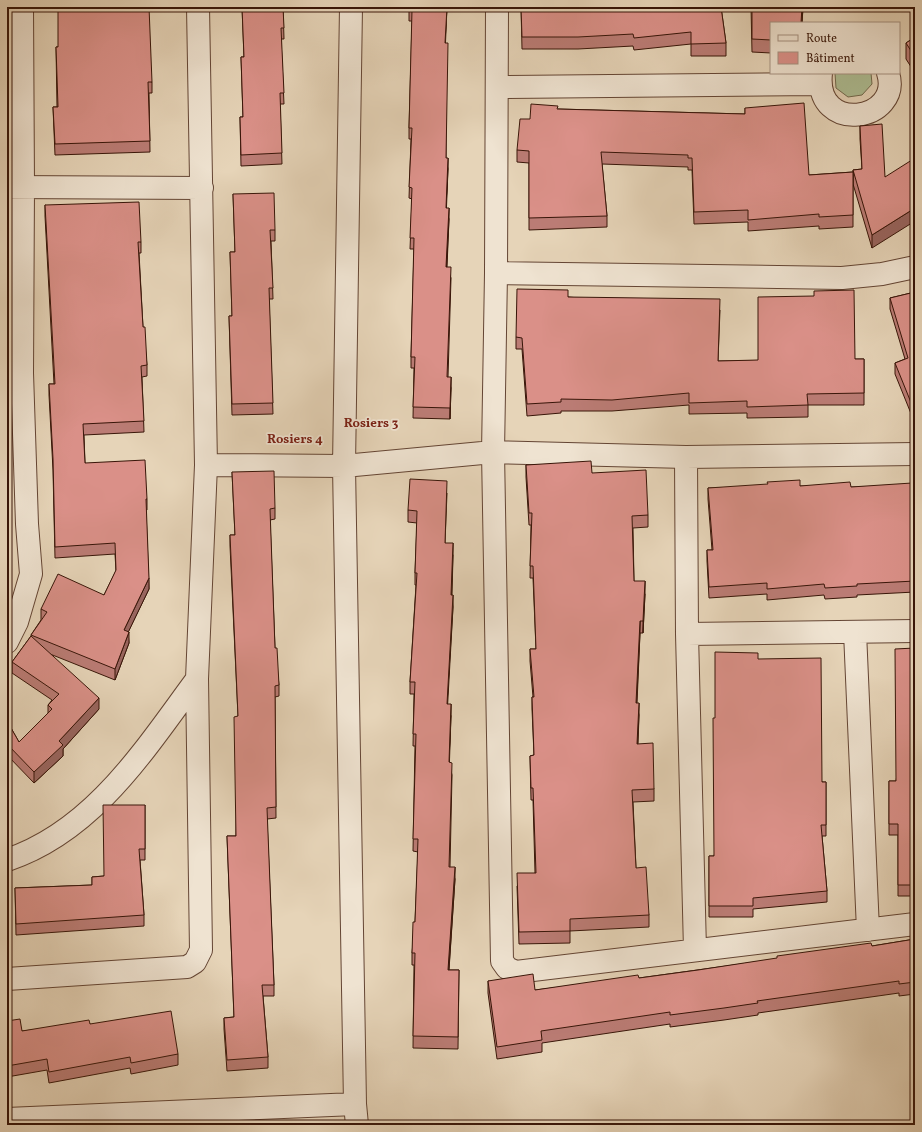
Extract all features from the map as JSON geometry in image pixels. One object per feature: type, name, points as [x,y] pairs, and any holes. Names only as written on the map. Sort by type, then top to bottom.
[{"type":"street","points":[[7,979],[187,967],[195,962],[201,950],[197,679],[206,465],[198,7]]},
{"type":"street","points":[[7,1119],[356,1115],[344,466],[351,7]]},
{"type":"street","points":[[497,7],[496,273],[493,452],[502,961],[507,968],[516,972],[915,924]]},
{"type":"street","points":[[7,642],[17,622],[31,574],[15,373],[17,8]]},
{"type":"street","points":[[497,87],[820,78],[823,97],[832,107],[844,114],[858,116],[871,112],[882,103],[888,91],[888,74]]},
{"type":"street","points":[[15,187],[202,188]]},
{"type":"street","points":[[496,273],[842,278],[882,274],[915,267]]},
{"type":"street","points":[[206,465],[344,466],[493,452],[686,457],[915,454]]},
{"type":"street","points":[[686,457],[687,634],[695,950]]},
{"type":"street","points":[[687,634],[915,631]]},
{"type":"street","points":[[855,632],[868,930]]},
{"type":"street","points":[[7,860],[54,839],[86,813],[120,781],[197,679]]},
{"type":"green space","points":[[835,74],[871,74],[872,84],[862,95],[848,97],[836,88]]},
{"type":"building","points":[[58,7],[149,7],[152,82],[148,82],[150,141],[55,144],[53,107],[58,107],[56,47],[58,47]]},
{"type":"building","points":[[242,7],[283,7],[284,28],[281,28],[284,93],[280,93],[282,153],[241,155],[240,117],[243,117],[241,57],[244,57]]},
{"type":"building","points":[[409,7],[447,7],[445,43],[448,43],[446,158],[448,158],[446,208],[449,208],[446,267],[451,267],[447,377],[451,377],[450,408],[413,407],[415,357],[411,357],[414,238],[410,238],[412,188],[409,187],[412,128],[409,128],[412,10],[409,10]]},
{"type":"building","points":[[521,7],[721,7],[726,43],[691,44],[691,32],[634,38],[633,34],[578,37],[522,37]]},
{"type":"building","points":[[752,7],[802,7],[801,22],[770,22],[770,40],[752,39]]},
{"type":"building","points":[[915,37],[915,57],[906,43]]},
{"type":"building","points":[[804,103],[809,175],[853,172],[853,215],[819,217],[819,214],[748,220],[748,210],[694,212],[692,158],[688,158],[688,155],[601,152],[607,216],[529,218],[529,151],[517,150],[520,119],[530,119],[531,104],[558,106],[557,109],[745,114],[745,108]]},
{"type":"building","points":[[882,124],[885,177],[915,158],[915,208],[872,235],[853,170],[862,169],[860,126]]},
{"type":"building","points":[[274,193],[275,230],[270,230],[273,288],[269,288],[273,403],[232,404],[229,316],[232,316],[230,252],[235,252],[233,194]]},
{"type":"building","points":[[139,202],[141,242],[138,242],[143,327],[145,327],[147,365],[141,366],[144,421],[83,424],[85,463],[145,460],[149,578],[124,630],[129,632],[115,669],[31,635],[47,612],[41,609],[58,574],[104,595],[116,570],[115,543],[55,547],[53,459],[49,384],[55,384],[45,205]]},
{"type":"building","points":[[517,289],[568,290],[568,297],[720,299],[718,361],[758,360],[758,297],[814,296],[814,291],[854,290],[855,359],[864,359],[864,393],[807,394],[808,405],[747,407],[747,401],[689,403],[689,393],[612,400],[561,399],[561,402],[527,404],[522,338],[516,337]]},
{"type":"building","points":[[915,292],[915,404],[912,405],[895,363],[908,358],[890,298]]},
{"type":"building","points":[[591,461],[592,473],[646,470],[648,515],[632,516],[634,581],[645,581],[643,621],[640,621],[636,703],[639,703],[637,744],[653,743],[654,789],[632,790],[636,868],[646,867],[649,915],[570,919],[570,931],[519,932],[517,873],[536,873],[533,788],[531,788],[530,756],[534,755],[532,697],[534,697],[530,649],[536,649],[533,566],[530,566],[532,513],[529,513],[526,465]]},
{"type":"building","points":[[274,471],[275,508],[270,509],[275,648],[277,648],[279,685],[275,686],[276,807],[267,808],[274,985],[262,985],[268,1057],[227,1060],[224,1018],[234,1017],[227,836],[236,836],[234,717],[238,716],[230,535],[235,535],[232,472]]},
{"type":"building","points":[[410,479],[447,481],[445,543],[453,543],[451,595],[453,595],[447,704],[451,704],[449,762],[452,763],[449,867],[455,867],[448,970],[459,970],[458,1037],[413,1036],[415,953],[412,953],[413,922],[415,922],[418,839],[413,839],[416,734],[413,734],[415,682],[410,682],[417,573],[415,573],[417,511],[408,510]]},
{"type":"building","points":[[800,480],[800,486],[850,482],[851,487],[912,483],[913,486],[915,486],[915,581],[857,584],[857,586],[825,588],[824,584],[767,589],[767,583],[709,587],[707,550],[713,550],[708,488],[768,484],[767,482]]},
{"type":"building","points":[[31,636],[99,698],[59,741],[63,745],[34,772],[7,744],[7,721],[19,742],[52,709],[48,705],[59,694],[12,662]]},
{"type":"building","points":[[915,648],[915,885],[898,885],[898,824],[889,824],[889,781],[896,781],[895,649]]},
{"type":"building","points":[[715,652],[758,653],[758,659],[821,658],[822,782],[826,782],[826,825],[821,825],[827,891],[753,898],[753,906],[709,906],[709,856],[714,856],[713,718],[715,718]]},
{"type":"building","points":[[103,805],[145,805],[145,849],[139,849],[144,915],[16,924],[15,888],[92,885],[92,877],[104,876]]},
{"type":"building","points":[[915,939],[915,982],[899,984],[899,981],[757,1001],[758,1003],[724,1008],[670,1015],[670,1012],[541,1031],[542,1040],[497,1047],[488,981],[533,974],[535,990],[638,975],[639,978],[777,958],[777,956],[871,943],[872,946]]},
{"type":"building","points":[[171,1011],[178,1054],[131,1063],[130,1057],[49,1072],[47,1059],[7,1066],[7,1021],[20,1019],[22,1031],[89,1020],[90,1024]]},
{"type":"district","name":"Rosiers 3","points":[[371,424]]},
{"type":"district","name":"Rosiers 4","points":[[295,440]]}]
